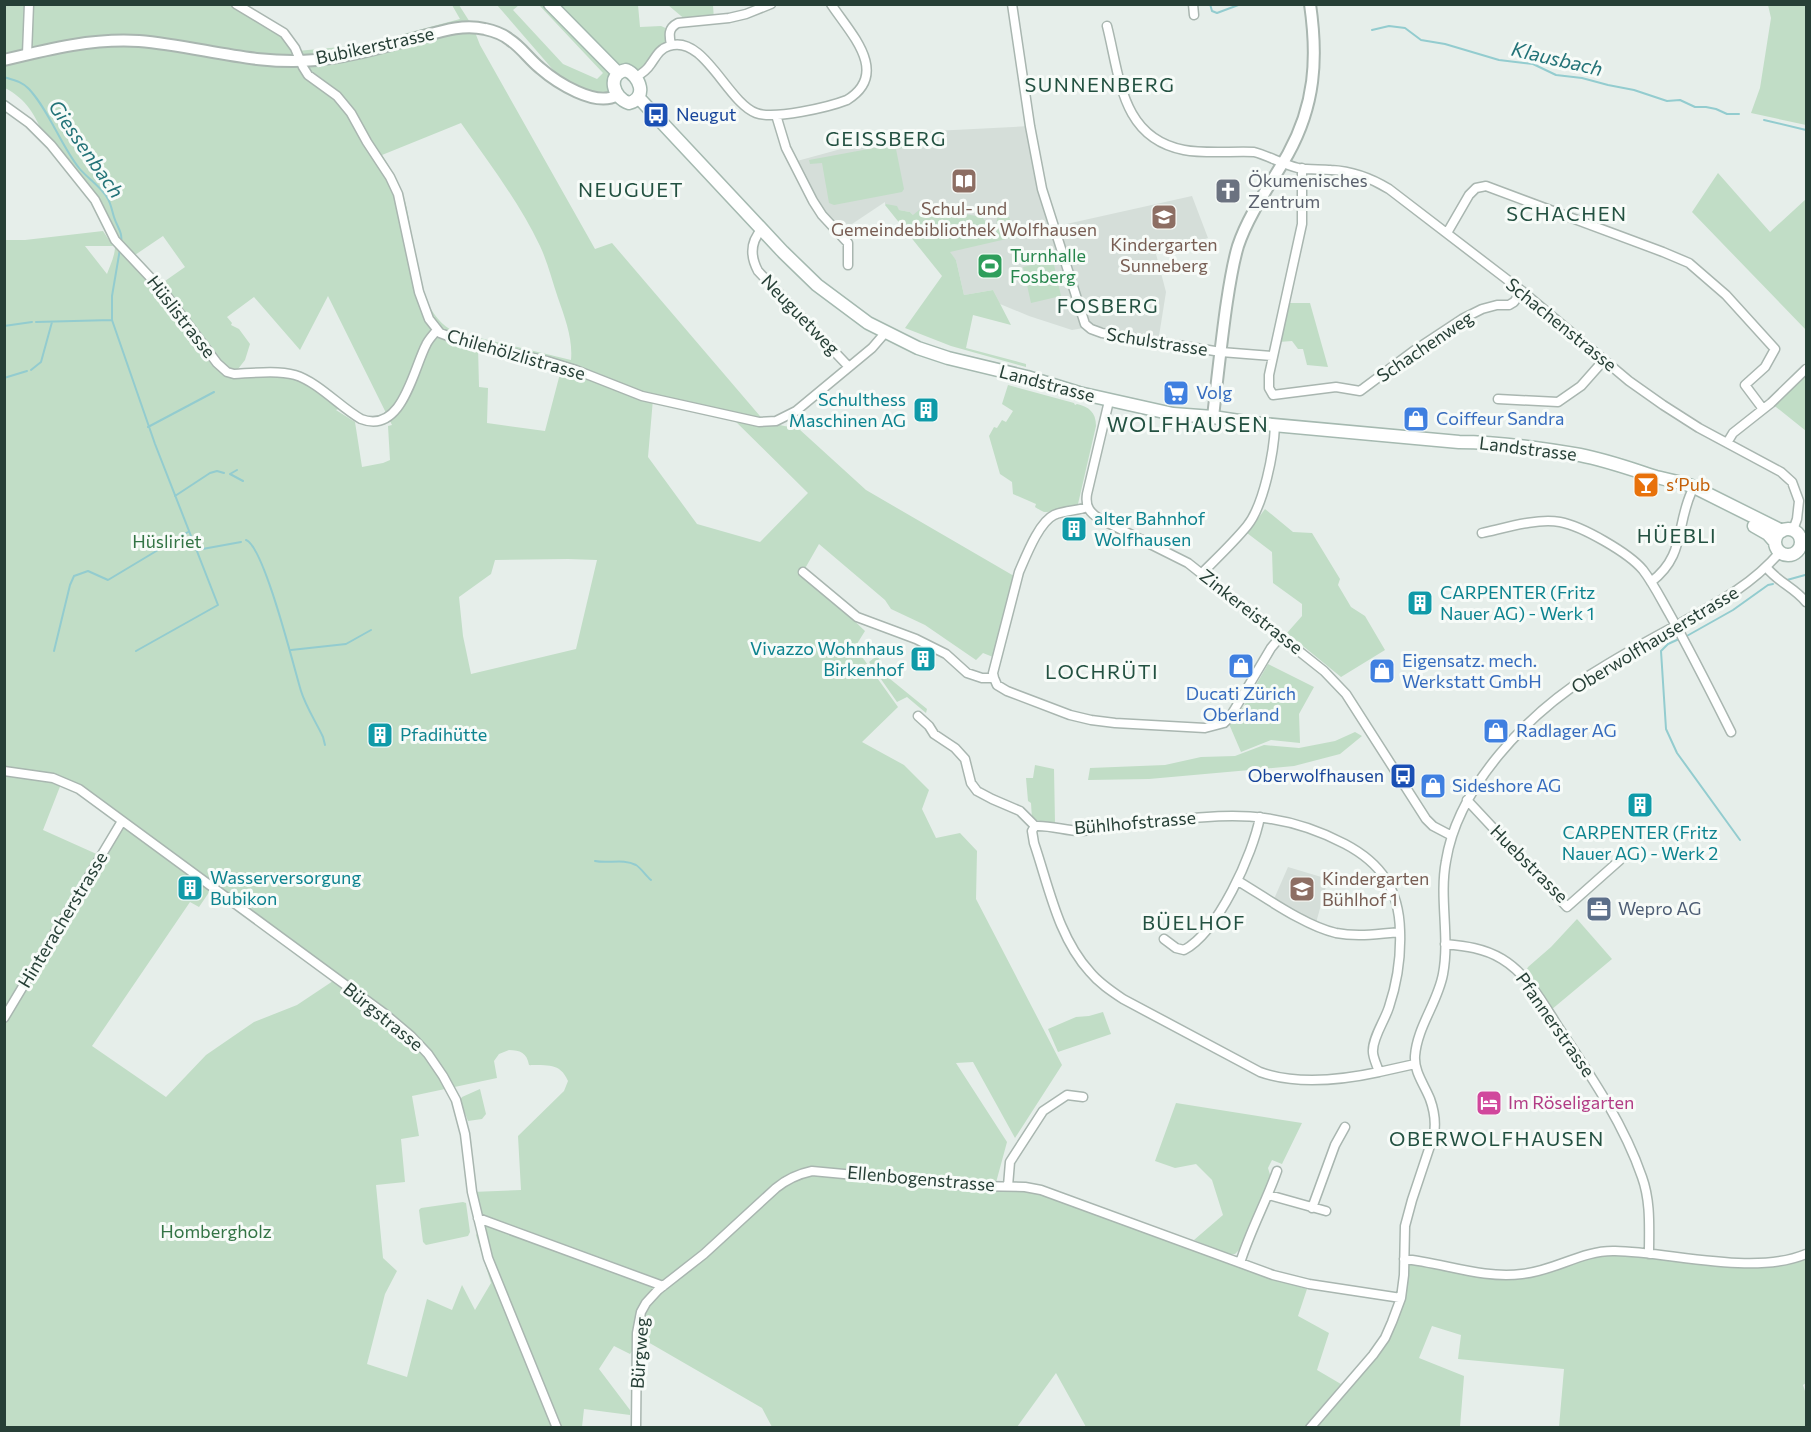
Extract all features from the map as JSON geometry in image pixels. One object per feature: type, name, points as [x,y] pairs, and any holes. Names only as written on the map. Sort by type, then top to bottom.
[{"type":"main road","points":[[550,4],[618,73]]},
{"type":"main road","points":[[626,70],[636,77],[640,87],[638,97],[635,102],[623,101],[617,95],[614,81],[618,73],[626,70]]},
{"type":"main road","name":"Landstrasse","points":[[638,97],[817,285],[848,310],[885,333],[918,348],[1109,401],[1173,414],[1459,442],[1491,442],[1581,456],[1659,478],[1768,534],[1778,547]]},
{"type":"main road","name":"Landstrasse","points":[[1659,478],[1692,486],[1787,531]]},
{"type":"main road","points":[[1787,531],[1801,539],[1803,549],[1791,555],[1783,555],[1778,547],[1778,535],[1787,531]]},
{"type":"street","points":[[27,54],[29,4]]},
{"type":"street","name":"Chilehölzlistrasse","points":[[236,4],[284,33],[295,48],[310,77],[347,106],[393,182],[403,210],[418,292],[436,330],[445,336],[562,366],[642,396],[765,422],[781,420],[796,411],[878,343],[885,333]]},
{"type":"street","points":[[671,45],[669,33],[675,24],[729,18],[771,4]]},
{"type":"street","points":[[636,77],[649,68],[660,51],[671,45],[685,45],[695,50],[749,109],[764,115],[776,115],[847,100],[857,93],[864,83],[867,71],[865,57],[831,4]]},
{"type":"street","name":"Schulstrasse","points":[[1012,4],[1042,189],[1085,324],[1102,333],[1221,352],[1272,356]]},
{"type":"street","points":[[1193,4],[1194,15]]},
{"type":"street","points":[[1213,417],[1232,273],[1238,245],[1252,214],[1282,164],[1302,123],[1311,91],[1315,36],[1310,4]]},
{"type":"street","name":"Schachenstrasse","points":[[1107,26],[1127,106],[1136,122],[1152,136],[1184,150],[1254,152],[1264,154],[1282,164],[1302,168],[1347,171],[1389,189],[1521,291],[1629,381],[1663,405],[1781,472],[1792,482],[1799,501],[1797,519],[1787,531]]},
{"type":"street","name":"Bubikerstrasse","points":[[4,60],[80,43],[126,41],[153,43],[253,60],[300,61],[347,55],[451,29],[476,27],[505,36],[549,75],[574,90],[603,99],[617,95]]},
{"type":"street","name":"Hüslistrasse","points":[[4,105],[29,123],[51,145],[95,200],[111,234],[164,292],[211,355],[227,372],[298,376],[357,417],[366,421],[378,422],[385,419],[401,404],[426,345],[436,330]]},
{"type":"street","points":[[776,115],[786,148],[813,201],[822,215],[847,242],[848,265]]},
{"type":"street","points":[[1272,356],[1302,224],[1302,168]]},
{"type":"street","points":[[1447,233],[1469,195],[1476,188],[1486,186],[1689,263],[1726,295],[1775,349],[1765,367],[1745,385],[1763,410]]},
{"type":"street","name":"Neuguetweg","points":[[762,229],[752,243],[753,258],[758,271],[849,367]]},
{"type":"street","name":"Schachenweg","points":[[1272,356],[1269,388],[1273,395],[1336,387],[1360,391],[1415,350],[1462,320],[1482,309],[1509,305],[1514,302],[1521,291]]},
{"type":"street","points":[[1498,399],[1558,402],[1581,386],[1604,360]]},
{"type":"street","points":[[1727,443],[1733,432],[1763,410],[1806,369]]},
{"type":"street","points":[[1109,401],[1087,494],[1087,507],[1052,516],[1044,524],[1019,572],[995,666],[994,678],[997,685],[1070,715],[1090,720],[1205,728],[1224,723],[1230,717],[1271,648],[1281,636]]},
{"type":"street","points":[[1202,573],[1247,526],[1255,513],[1263,495],[1275,425]]},
{"type":"street","points":[[1651,582],[1665,570],[1678,546],[1690,493]]},
{"type":"street","name":"Zinkereistrasse","points":[[1087,507],[1100,519],[1172,554],[1202,573],[1324,671],[1341,689],[1426,819],[1433,826],[1452,836]]},
{"type":"street","points":[[1482,533],[1526,523],[1560,522],[1588,532],[1635,561],[1651,582],[1680,632],[1731,732]]},
{"type":"street","name":"Oberwolfhauserstrasse","points":[[1415,1064],[1418,1044],[1441,981],[1445,944],[1443,885],[1452,836],[1467,800],[1490,767],[1534,718],[1577,683],[1612,661],[1680,632],[1769,571],[1778,547]]},
{"type":"street","points":[[1769,571],[1806,602]]},
{"type":"street","points":[[803,572],[857,617],[916,639],[946,654],[967,673],[981,678],[994,678]]},
{"type":"street","points":[[918,716],[934,734],[955,748],[965,759],[971,783],[977,791],[1020,811],[1035,826],[1032,831],[1034,843],[1066,938],[1081,962],[1104,986],[1123,999],[1260,1072],[1274,1077],[1302,1080],[1353,1076],[1415,1064],[1419,1078],[1430,1099],[1436,1124],[1405,1226],[1401,1298],[1385,1338],[1310,1428]]},
{"type":"street","name":"Bürgstrasse","points":[[4,771],[42,776],[62,781],[78,789],[385,1014],[428,1054],[451,1088],[460,1111],[472,1192],[495,1275],[557,1428]]},
{"type":"street","name":"Huebstrasse","points":[[1467,800],[1567,907],[1620,860]]},
{"type":"street","name":"Bühlhofstrasse","points":[[1035,826],[1079,831],[1220,816],[1260,817],[1282,820],[1324,833],[1355,850],[1374,864],[1389,884],[1399,910],[1401,932],[1396,982],[1389,1008],[1372,1051],[1379,1072]]},
{"type":"street","points":[[1164,939],[1176,948],[1184,950],[1205,931],[1238,880],[1252,847],[1260,817]]},
{"type":"street","name":"Hinteracherstrasse","points":[[4,1018],[122,822]]},
{"type":"street","points":[[1238,880],[1310,923],[1334,932],[1366,935],[1401,932]]},
{"type":"street","name":"Pfannerstrasse","points":[[1445,944],[1480,949],[1503,959],[1514,967],[1528,981],[1580,1059],[1616,1121],[1642,1178],[1648,1204],[1649,1254]]},
{"type":"street","points":[[1008,1186],[1010,1162],[1043,1112],[1067,1095],[1083,1097]]},
{"type":"street","points":[[1312,1208],[1335,1145],[1346,1127]]},
{"type":"street","name":"Ellenbogenstrasse","points":[[663,1286],[704,1254],[787,1179],[801,1173],[823,1171],[972,1186],[1008,1186],[1041,1190],[1274,1275],[1309,1284],[1401,1298]]},
{"type":"street","points":[[1240,1263],[1277,1171]]},
{"type":"street","points":[[1269,1195],[1326,1211]]},
{"type":"street","points":[[478,1218],[663,1286]]},
{"type":"street","points":[[1404,1259],[1422,1260],[1476,1272],[1514,1275],[1550,1268],[1594,1252],[1614,1251],[1746,1262],[1777,1261],[1806,1254]]},
{"type":"street","name":"Bürgweg","points":[[636,1428],[639,1322],[646,1303],[663,1286]]},
{"type":"shaded area","points":[[1030,126],[1053,227],[1192,196],[1208,238],[1156,254],[1166,292],[1159,336],[1095,326],[1072,330],[1000,304],[993,290],[964,295],[956,260],[910,212],[885,205],[885,202],[843,230],[830,219],[797,161],[841,149],[934,131]]},
{"type":"shaded area","name":"Kindergarten Bühlhof 1","points":[[1288,867],[1328,879],[1316,923],[1274,899]]},
{"type":"green space","points":[[5,5],[236,5],[280,30],[297,51],[362,45],[460,19],[452,5],[459,5],[595,249],[612,243],[765,422],[799,429],[866,490],[1014,576],[993,657],[983,653],[976,660],[925,625],[891,609],[885,600],[819,544],[803,572],[865,631],[855,647],[898,707],[862,742],[904,765],[929,790],[922,809],[936,838],[960,833],[977,851],[976,899],[1062,1065],[1015,1138],[973,1062],[956,1063],[1007,1142],[994,1190],[1013,1190],[1053,1196],[1248,1271],[1307,1289],[1298,1316],[1329,1333],[1317,1370],[1346,1387],[1392,1322],[1404,1259],[1514,1275],[1594,1252],[1777,1265],[1793,1263],[1806,1258],[1806,1383],[1803,1385],[1806,1394],[1806,1427],[1559,1427],[1564,1369],[1458,1359],[1461,1335],[1432,1326],[1419,1358],[1464,1376],[1460,1427],[1086,1427],[1056,1373],[1017,1427],[772,1427],[762,1408],[641,1338],[630,1354],[614,1346],[599,1369],[630,1410],[630,1415],[584,1409],[582,1427],[5,1427],[4,775],[61,784],[43,830],[101,856],[122,822],[70,785],[5,771],[5,240],[25,240],[103,231],[113,246],[85,246],[107,274],[115,247],[113,236],[97,207],[44,138],[29,108],[19,97],[5,88]],"holes":[[[461,123],[513,198],[540,246],[568,329],[571,360],[455,332],[441,322],[423,292],[414,254],[409,217],[398,183],[382,155]],[[163,236],[185,267],[165,281],[164,291],[132,257]],[[328,296],[392,425],[388,426],[390,460],[362,467],[355,422],[336,410],[343,407],[298,376],[241,374],[238,369],[245,360],[250,344],[239,329],[231,325],[227,317],[254,297],[300,350]],[[478,346],[562,366],[545,431],[487,423],[488,388],[479,387]],[[653,399],[729,415],[808,493],[760,542],[697,524],[648,457]],[[495,560],[597,560],[576,649],[471,674],[463,636],[459,597],[491,574]],[[212,888],[336,979],[297,1005],[254,1022],[206,1055],[166,1097],[92,1046],[190,902],[199,907]],[[509,1050],[516,1051],[525,1055],[529,1065],[547,1065],[557,1068],[568,1081],[564,1091],[518,1136],[521,1190],[472,1192],[481,1229],[476,1235],[491,1283],[475,1310],[462,1285],[452,1310],[427,1299],[407,1377],[367,1364],[385,1294],[397,1271],[383,1258],[376,1185],[405,1182],[401,1139],[419,1136],[412,1096],[497,1078],[494,1061],[499,1054]]]},
{"type":"green space","points":[[497,5],[519,5],[513,10],[563,64],[597,79],[603,73],[539,5],[638,5],[640,27],[661,26],[670,30],[671,45],[645,71],[621,71],[612,98],[567,86]]},
{"type":"green space","points":[[668,5],[713,5],[714,20],[687,21]]},
{"type":"green space","points":[[1768,5],[1806,5],[1806,125],[1751,113],[1760,88],[1771,18]]},
{"type":"green space","points":[[928,138],[929,143],[896,149],[904,189],[902,192],[834,205],[829,203],[822,163],[810,164],[809,160]]},
{"type":"green space","points":[[1718,173],[1770,232],[1806,199],[1806,330],[1692,212]]},
{"type":"green space","points":[[886,204],[897,206],[899,210],[910,212],[913,215],[919,210],[945,215],[948,212],[959,219],[965,214],[982,217],[991,228],[992,236],[996,235],[997,218],[1009,216],[1015,237],[950,252],[956,260],[964,295],[993,290],[1011,325],[973,315],[966,348],[1026,364],[1026,367],[951,346],[905,328],[942,276]]},
{"type":"green space","points":[[1053,260],[1061,296],[1031,303],[1023,267]]},
{"type":"green space","points":[[1288,303],[1310,303],[1328,367],[1307,365],[1303,349],[1298,349],[1292,341],[1279,342]]},
{"type":"green space","points":[[1806,369],[1806,431],[1771,403]]},
{"type":"green space","points":[[1008,385],[1081,405],[1093,414],[1096,426],[1078,504],[1044,512],[1035,507],[1036,504],[1013,494],[1012,482],[1000,474],[989,436],[994,427],[997,428],[1002,420],[1006,422],[1013,411],[1002,404]]},
{"type":"green space","points":[[1265,509],[1293,532],[1312,533],[1340,579],[1338,585],[1351,607],[1365,616],[1385,650],[1341,677],[1287,633],[1302,616],[1302,604],[1273,583],[1272,552],[1247,533]]},
{"type":"green space","points":[[878,655],[884,674],[927,709],[926,713],[907,697],[897,702],[869,662]]},
{"type":"green space","points":[[1268,664],[1314,687],[1299,714],[1300,743],[1271,740],[1241,752],[1229,724],[1238,716]]},
{"type":"green space","points":[[1355,732],[1362,736],[1340,754],[1294,766],[1149,779],[1088,780],[1090,768],[1165,765],[1201,757],[1235,756],[1264,745],[1299,748],[1335,741]]},
{"type":"green space","points":[[1035,765],[1054,769],[1055,823],[1053,824],[1032,819],[1026,778],[1033,778]]},
{"type":"green space","points":[[1577,919],[1612,959],[1551,1010],[1525,973],[1528,967],[1551,947]]},
{"type":"green space","points":[[1103,1012],[1111,1034],[1058,1052],[1048,1029],[1076,1017]]},
{"type":"green space","points":[[480,1089],[486,1114],[482,1119],[468,1121],[460,1100]]},
{"type":"green space","points":[[1176,1103],[1302,1123],[1282,1164],[1272,1160],[1268,1168],[1271,1178],[1241,1248],[1235,1254],[1227,1254],[1194,1240],[1223,1215],[1212,1180],[1196,1164],[1175,1168],[1155,1161]]},
{"type":"green space","points":[[466,1203],[470,1232],[468,1236],[426,1245],[423,1242],[419,1210]]},
{"type":"waterway","points":[[1210,4],[1212,11],[1217,13],[1241,4]]},
{"type":"waterway","name":"Klausbach","points":[[1372,30],[1389,26],[1405,28],[1421,40],[1445,44],[1499,60],[1533,64],[1556,75],[1582,78],[1634,90],[1667,101],[1680,100],[1695,107],[1716,109],[1727,114],[1739,114]]},
{"type":"waterway","name":"Giessenbach","points":[[4,77],[21,83],[29,89],[79,168],[105,195],[110,203],[121,243]]},
{"type":"waterway","name":"Klausbach","points":[[1764,120],[1806,130]]},
{"type":"waterway","points":[[120,249],[112,296],[112,320],[155,444],[218,605],[136,651]]},
{"type":"waterway","name":"Giessenbach","points":[[36,322],[112,320]]},
{"type":"waterway","name":"Giessenbach","points":[[4,326],[32,322]]},
{"type":"waterway","points":[[31,370],[41,362],[52,322]]},
{"type":"waterway","points":[[4,378],[27,371]]},
{"type":"waterway","points":[[148,427],[214,392]]},
{"type":"waterway","points":[[237,470],[230,474],[243,481]]},
{"type":"waterway","points":[[175,496],[210,473],[217,471],[224,473]]},
{"type":"waterway","points":[[54,651],[74,576],[88,571],[108,580],[188,532]]},
{"type":"waterway","points":[[246,540],[253,547],[261,563],[278,609],[301,691],[325,745]]},
{"type":"waterway","points":[[197,550],[241,542]]},
{"type":"waterway","points":[[1787,580],[1805,575]]},
{"type":"waterway","points":[[1685,637],[1773,584]]},
{"type":"waterway","points":[[291,650],[346,644],[371,630]]},
{"type":"waterway","points":[[1679,639],[1668,644],[1661,651],[1666,729],[1677,753],[1740,840]]},
{"type":"waterway","points":[[595,861],[631,863],[638,866],[651,880]]},
{"type":"place","name":"Neugut","points":[[656,115]]},
{"type":"place","name":"Schul- und Gemeindebibliothek Wolfhausen","points":[[964,181]]},
{"type":"place","name":"Ökumenisches Zentrum","points":[[1228,191]]},
{"type":"place","name":"Kindergarten Sunneberg","points":[[1164,217]]},
{"type":"place","name":"Turnhalle Fosberg","points":[[990,266]]},
{"type":"place","name":"Volg","points":[[1176,393]]},
{"type":"place","name":"Schulthess Maschinen AG","points":[[926,410]]},
{"type":"place","name":"Coiffeur Sandra","points":[[1416,419]]},
{"type":"place","name":"s‘Pub","points":[[1646,485]]},
{"type":"place","name":"alter Bahnhof Wolfhausen","points":[[1074,529]]},
{"type":"place","name":"CARPENTER (Fritz Nauer AG) - Werk 1","points":[[1420,603]]},
{"type":"place","name":"Vivazzo Wohnhaus Birkenhof","points":[[923,659]]},
{"type":"place","name":"Ducati Zürich Oberland","points":[[1241,666]]},
{"type":"place","name":"Eigensatz. mech. Werkstatt GmbH","points":[[1382,671]]},
{"type":"place","name":"Radlager AG","points":[[1496,731]]},
{"type":"place","name":"Pfadihütte","points":[[380,735]]},
{"type":"place","name":"Oberwolfhausen","points":[[1403,776]]},
{"type":"place","name":"Sideshore AG","points":[[1433,786]]},
{"type":"place","name":"CARPENTER (Fritz Nauer AG) - Werk 2","points":[[1640,805]]},
{"type":"place","name":"Wasserversorgung Bubikon","points":[[190,888]]},
{"type":"place","name":"Kindergarten Bühlhof 1","points":[[1302,889]]},
{"type":"place","name":"Wepro AG","points":[[1599,909]]},
{"type":"place","name":"Im Röseligarten","points":[[1489,1103]]},
{"type":"district","name":"SUNNENBERG","points":[[1100,85]]},
{"type":"district","name":"GEISSBERG","points":[[886,139]]},
{"type":"district","name":"NEUGUET","points":[[631,190]]},
{"type":"district","name":"SCHACHEN","points":[[1567,214]]},
{"type":"district","name":"FOSBERG","points":[[1108,306]]},
{"type":"district","name":"WOLFHAUSEN","points":[[1188,425]]},
{"type":"district","name":"HÜEBLI","points":[[1677,536]]},
{"type":"district","name":"LOCHRÜTI","points":[[1102,672]]},
{"type":"district","name":"BÜELHOF","points":[[1194,923]]},
{"type":"district","name":"OBERWOLFHAUSEN","points":[[1497,1139]]},
{"type":"park label","name":"Hüsliriet","points":[[167,542]]},
{"type":"park label","name":"Hombergholz","points":[[216,1232]]}]
